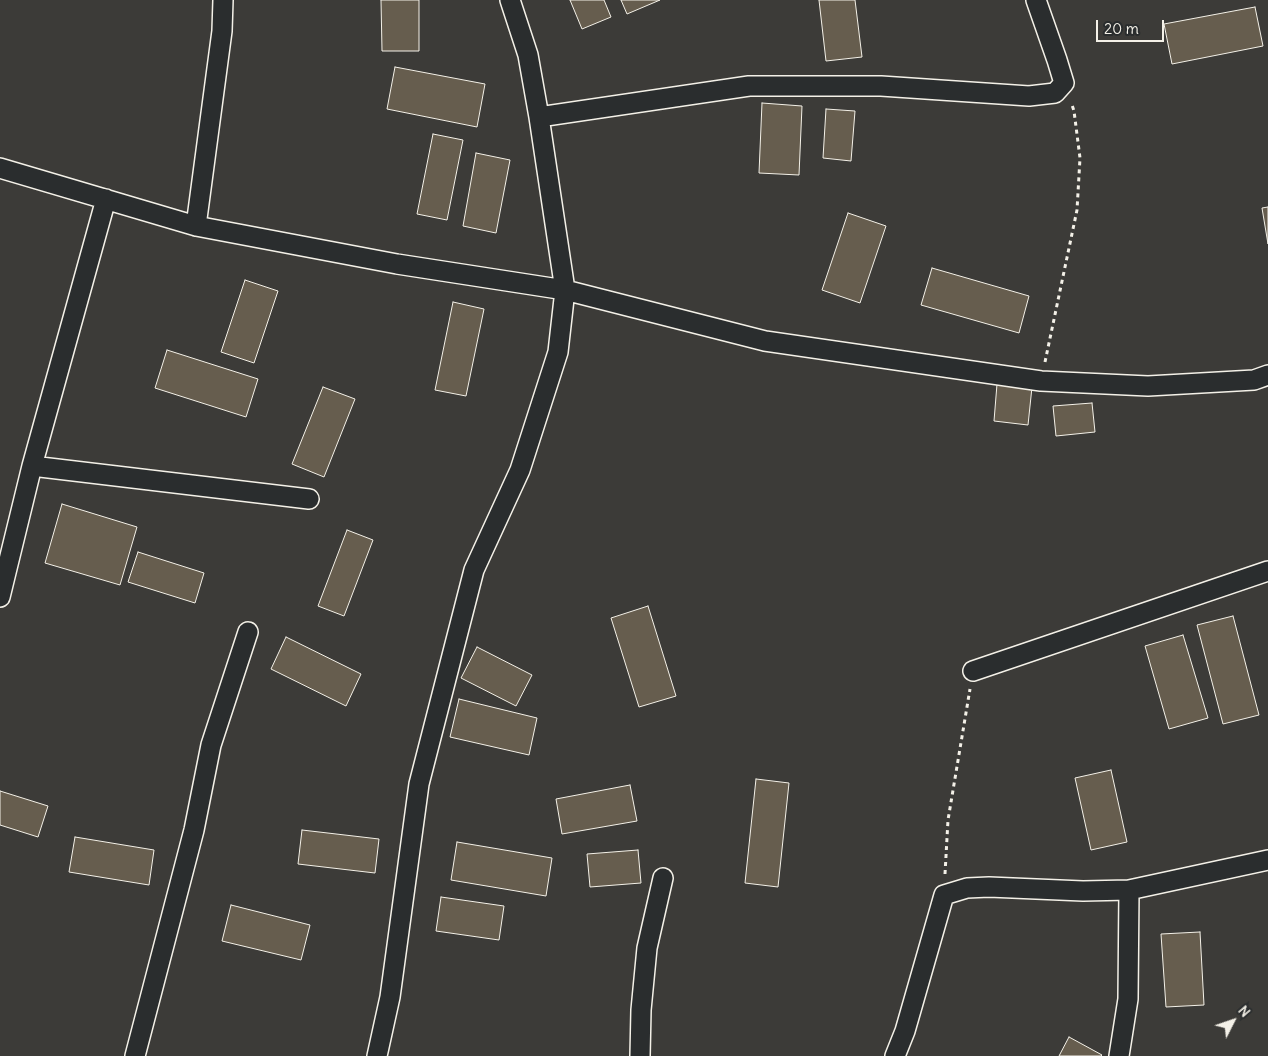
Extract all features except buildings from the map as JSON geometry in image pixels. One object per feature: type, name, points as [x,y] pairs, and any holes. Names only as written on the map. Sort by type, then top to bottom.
[{"type":"street","points":[[196,226],[222,31],[223,0]]},
{"type":"street","points":[[377,1056],[390,997],[419,784],[474,570],[520,470],[558,352],[565,290],[540,117],[528,56],[510,0]]},
{"type":"street","points":[[540,117],[749,86],[881,86],[1029,96],[1055,92],[1064,83],[1036,0]]},
{"type":"street","points":[[0,168],[196,226],[397,264],[565,290],[765,341],[1041,381],[1148,386],[1254,380],[1268,375]]},
{"type":"street","points":[[0,597],[32,466],[106,199]]},
{"type":"street","points":[[32,466],[310,499]]},
{"type":"street","points":[[973,671],[1268,570]]},
{"type":"street","points":[[135,1056],[194,830],[211,745],[248,632]]},
{"type":"street","points":[[895,1056],[905,1031],[944,895],[967,888],[988,887],[1082,891],[1129,890],[1268,860]]},
{"type":"street","points":[[640,1056],[641,1010],[647,948],[663,878]]},
{"type":"street","points":[[1119,1056],[1128,999],[1129,890]]},
{"type":"path","points":[[1041,381],[1077,210],[1080,158],[1074,111],[1064,83]]},
{"type":"path","points":[[944,895],[948,820],[973,671]]}]
